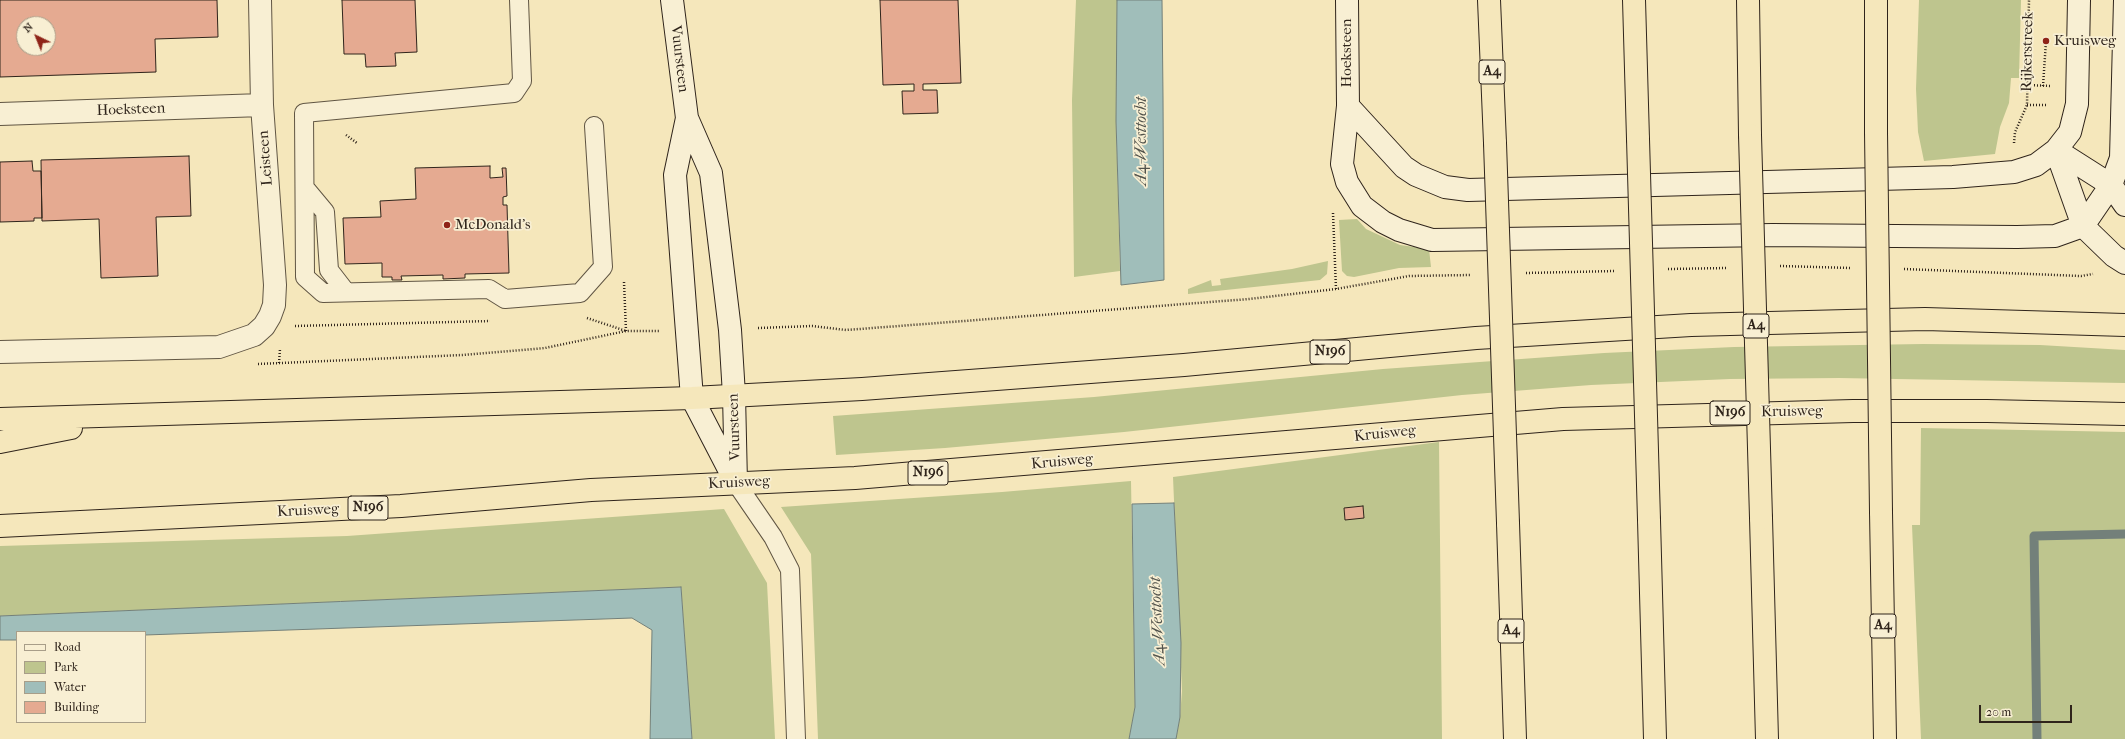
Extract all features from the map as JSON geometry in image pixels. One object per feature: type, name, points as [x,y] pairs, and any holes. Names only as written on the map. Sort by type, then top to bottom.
[{"type":"highway","name":"A4","points":[[1489,0],[1515,739]]},
{"type":"highway","points":[[1634,0],[1655,739]]},
{"type":"highway","name":"A4","points":[[1748,0],[1750,135],[1767,739]]},
{"type":"highway","name":"A4","points":[[1876,0],[1876,132],[1885,739]]},
{"type":"highway","name":"N196","points":[[0,419],[131,417],[325,408],[692,398],[862,389],[1184,365],[1476,338],[1691,325],[1925,319],[2125,325]]},
{"type":"highway","name":"Kruisweg","points":[[0,526],[401,506],[591,490],[855,478],[1335,440],[1474,426],[1617,416],[1946,410],[2125,414]]},
{"type":"highway","name":"N196","points":[[0,442],[131,417]]},
{"type":"street","name":"Leisteen","points":[[260,0],[262,105],[275,285],[274,305],[279,321]]},
{"type":"street","name":"Vuursteen","points":[[672,0],[687,118],[711,173],[730,330],[734,395],[736,483]]},
{"type":"street","name":"Hoeksteen","points":[[1347,0],[1348,106],[1342,164],[1347,182],[1362,206],[1383,222],[1415,236],[1432,240],[1773,234],[2017,237],[2055,236],[2083,226]]},
{"type":"street","points":[[2014,172],[2036,165],[2056,150],[2070,132],[2077,104],[2079,0]]},
{"type":"street","points":[[2083,226],[2111,185],[2121,158],[2125,0]]},
{"type":"street","name":"Hoeksteen","points":[[0,114],[262,105]]},
{"type":"street","name":"Hoeksteen","points":[[1348,106],[1404,167],[1416,175],[1445,187],[1468,190],[1945,177],[2014,172]]},
{"type":"street","name":"Vuursteen","points":[[687,118],[675,175],[692,398],[736,483]]},
{"type":"street","points":[[2056,150],[2111,185],[2125,206]]},
{"type":"street","points":[[2056,150],[2083,226],[2114,256],[2125,263]]},
{"type":"street","points":[[0,352],[219,347],[254,335],[264,326],[279,321]]},
{"type":"lane","points":[[520,0],[522,81],[514,93],[304,113],[305,277],[323,293],[489,289],[504,299],[580,293],[603,267],[594,126]]},
{"type":"lane","points":[[305,188],[325,212],[329,270],[346,292]]},
{"type":"lane","points":[[736,483],[774,537],[790,570],[796,739]]},
{"type":"path","name":"Rijkerstreek","points":[[2014,172],[2013,154],[2015,132],[2027,105],[2029,0]]},
{"type":"path","points":[[2043,86],[2046,40]]},
{"type":"path","points":[[730,330],[812,326],[846,330],[1180,305],[1336,289],[1334,214]]},
{"type":"path","points":[[603,267],[623,266],[626,331]]},
{"type":"path","points":[[581,318],[589,318],[626,331]]},
{"type":"path","points":[[279,321],[494,321]]},
{"type":"path","points":[[256,364],[462,355],[546,348],[626,331],[687,331]]},
{"type":"green space","points":[[1076,0],[1117,0],[1116,121],[1120,271],[1074,277],[1072,100]]},
{"type":"green space","points":[[1919,0],[2021,0],[2019,78],[2011,78],[2009,103],[2000,127],[1995,154],[1924,161],[1918,132],[1916,89]]},
{"type":"green space","points":[[1357,219],[1366,229],[1400,245],[1429,249],[1431,267],[1399,268],[1354,277],[1347,276],[1342,271],[1339,220]]},
{"type":"green space","points":[[1328,261],[1327,274],[1320,280],[1188,294],[1188,289],[1211,280],[1212,286],[1221,285],[1220,279],[1292,269]]},
{"type":"green space","points":[[1923,344],[2040,345],[2125,350],[2125,383],[1839,378],[1730,379],[1591,385],[1462,395],[1124,432],[945,448],[836,455],[833,416],[1094,397],[1383,369],[1604,353],[1734,347]]},
{"type":"green space","points":[[1921,428],[2125,432],[2125,739],[1921,739],[1912,525],[1920,525]]},
{"type":"green space","points":[[1439,442],[1442,739],[1176,739],[1180,717],[1182,691],[1173,477]]},
{"type":"green space","points":[[1131,481],[1135,707],[1129,739],[818,739],[811,554],[781,507],[1002,492]]},
{"type":"green space","points":[[724,509],[767,583],[775,739],[692,739],[681,587],[0,616],[0,546],[347,536]]},
{"type":"water","name":"A4-Westtocht","points":[[1117,0],[1162,0],[1164,280],[1121,285],[1116,121]]},
{"type":"water","name":"A4-Westtocht","points":[[1174,503],[1181,643],[1180,717],[1176,739],[1129,739],[1135,707],[1132,504]]},
{"type":"water","points":[[681,587],[692,739],[650,739],[652,630],[632,618],[146,635],[146,631],[16,631],[16,640],[0,640],[0,616]]},
{"type":"building","points":[[0,0],[217,0],[218,37],[155,39],[156,72],[0,77]]},
{"type":"building","points":[[342,0],[415,0],[417,52],[395,53],[396,66],[366,67],[365,54],[344,54]]},
{"type":"building","points":[[880,0],[958,0],[961,83],[923,84],[923,90],[937,90],[938,113],[903,114],[902,91],[914,91],[914,84],[883,85]]},
{"type":"building","points":[[189,156],[191,216],[156,217],[158,276],[101,278],[99,219],[42,221],[41,160]]},
{"type":"building","points":[[32,161],[33,171],[41,171],[42,218],[34,218],[34,221],[0,222],[0,162]]},
{"type":"building","points":[[490,166],[490,178],[503,177],[502,168],[506,168],[507,196],[503,197],[503,205],[507,205],[509,273],[465,274],[465,278],[443,279],[443,275],[401,276],[402,280],[392,280],[392,277],[382,277],[382,263],[345,264],[343,218],[381,217],[380,201],[416,199],[415,168]]},
{"type":"building","points":[[1363,506],[1364,518],[1345,520],[1344,508]]},
{"type":"waterway","points":[[2037,739],[2034,536],[2125,534]]},
{"type":"place","name":"Kruisweg","points":[[2046,41]]},
{"type":"place","name":"McDonald's","points":[[447,225]]}]
